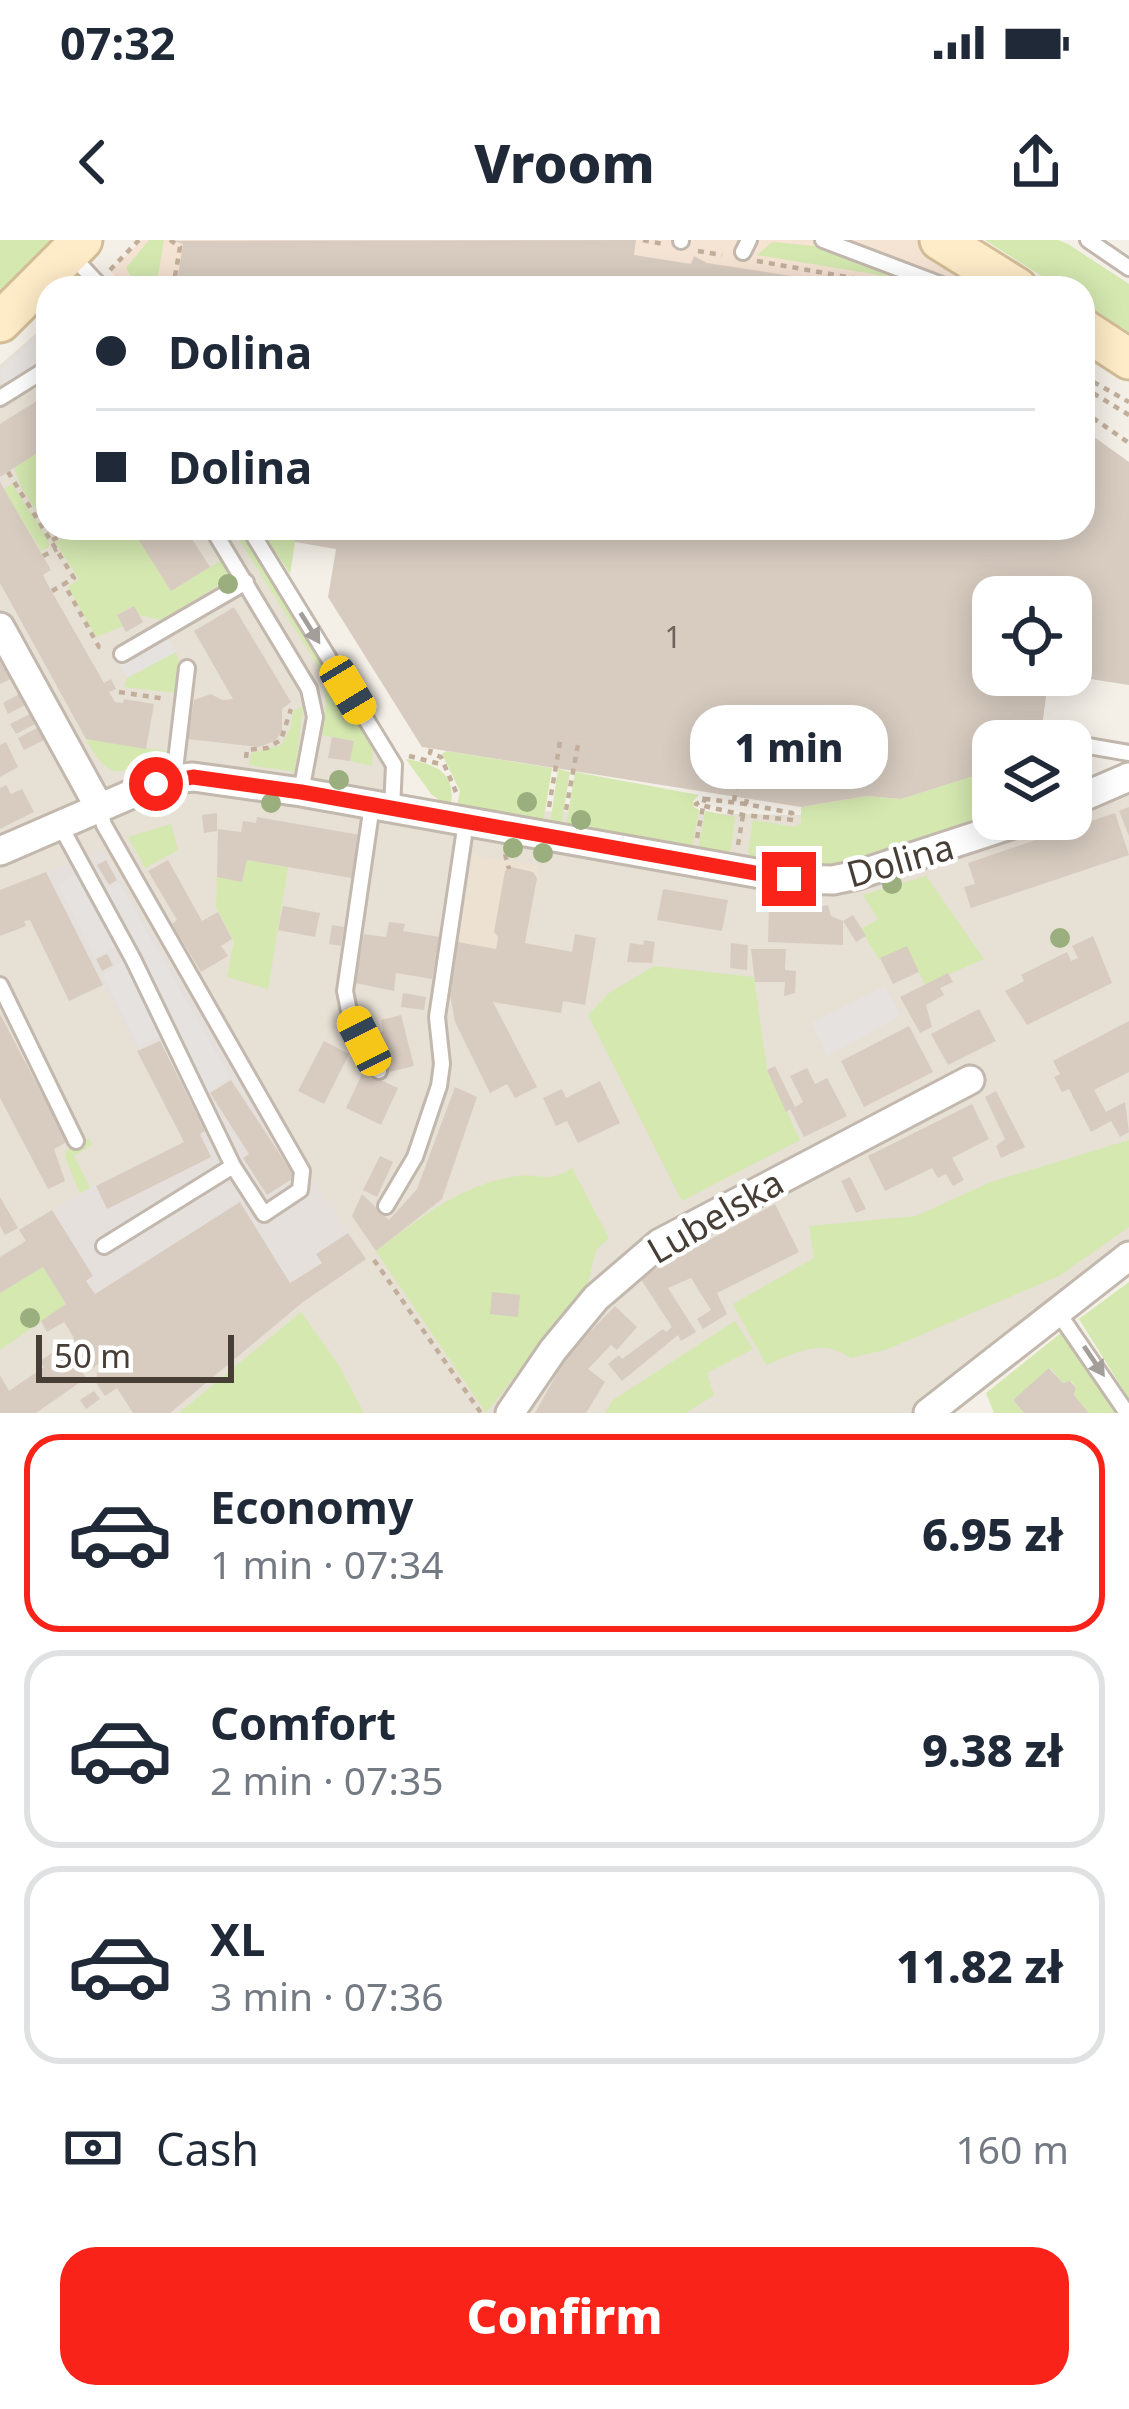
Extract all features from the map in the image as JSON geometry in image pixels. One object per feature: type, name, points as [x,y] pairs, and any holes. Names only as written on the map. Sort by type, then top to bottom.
[{"type":"main road","points":[[940,240],[998,276]]},
{"type":"main road","points":[[47,276],[76,247]]},
{"type":"main road","points":[[0,322],[36,286]]},
{"type":"main road","points":[[1095,337],[1129,359]]},
{"type":"street","points":[[0,627],[99,808]]},
{"type":"street","points":[[1092,793],[1129,776]]},
{"type":"street","name":"Dolina","points":[[0,851],[174,778],[301,792],[789,879],[832,880],[972,836]]},
{"type":"street","name":"Lubelska","points":[[510,1413],[596,1298],[660,1243],[970,1080]]},
{"type":"street","points":[[928,1413],[1129,1256]]},
{"type":"lane","points":[[823,240],[918,276]]},
{"type":"lane","points":[[1088,240],[1129,268]]},
{"type":"lane","points":[[76,247],[94,276]]},
{"type":"lane","points":[[0,398],[36,376]]},
{"type":"lane","points":[[219,540],[311,695],[315,717],[301,792]]},
{"type":"lane","points":[[256,540],[394,765],[345,991],[349,1011],[379,1071]]},
{"type":"lane","points":[[122,654],[246,583]]},
{"type":"lane","points":[[174,778],[187,668]]},
{"type":"lane","points":[[1092,747],[1129,753]]},
{"type":"lane","points":[[60,825],[134,959],[233,1166],[264,1214],[300,1190],[299,1164],[104,825],[99,808]]},
{"type":"lane","points":[[386,1206],[416,1157],[439,1087],[442,1064],[436,1017],[466,822]]},
{"type":"lane","points":[[0,985],[76,1141]]},
{"type":"lane","points":[[104,1246],[233,1166]]},
{"type":"lane","points":[[1057,1311],[1127,1413]]},
{"type":"path","points":[[108,276],[139,240]]},
{"type":"path","points":[[170,240],[180,247],[175,276]]},
{"type":"path","points":[[643,240],[745,252],[848,276]]},
{"type":"path","points":[[1095,383],[1129,402]]},
{"type":"path","points":[[1095,394],[1129,415]]},
{"type":"path","points":[[1095,419],[1129,443]]},
{"type":"path","points":[[8,472],[36,515]]},
{"type":"path","points":[[52,540],[74,578],[52,591]]},
{"type":"path","points":[[44,556],[57,549]]},
{"type":"path","points":[[64,584],[99,647],[122,654]]},
{"type":"path","points":[[119,692],[183,702]]},
{"type":"path","points":[[245,767],[247,750],[267,748],[280,740],[288,725],[288,711],[311,695]]},
{"type":"path","points":[[552,791],[561,736]]},
{"type":"path","points":[[568,795],[579,739]]},
{"type":"path","points":[[386,752],[446,769],[441,757],[430,753],[431,748]]},
{"type":"path","points":[[692,861],[705,796],[734,801],[740,766]]},
{"type":"path","points":[[706,799],[746,802],[787,811],[794,820],[696,804],[706,799]]},
{"type":"path","points":[[505,860],[508,869]]},
{"type":"path","points":[[374,1260],[481,1413]]},
{"type":"shaded area","points":[[142,240],[940,240],[998,276],[114,276],[111,271]]},
{"type":"shaded area","points":[[36,334],[36,540],[244,540],[394,765],[392,809],[972,818],[972,840],[1092,840],[1092,793],[1129,777],[1129,1256],[928,1413],[0,1413],[0,365]]},
{"type":"shaded area","points":[[36,338],[36,367],[4,390],[0,369]]},
{"type":"shaded area","points":[[168,636],[176,652],[127,678],[119,662]]},
{"type":"shaded area","points":[[103,849],[295,1176],[313,1180],[366,1259],[303,1302],[170,1413],[133,1413],[19,1230],[90,1188],[184,1142],[46,872]]},
{"type":"shaded area","points":[[473,855],[539,866],[515,1005],[450,995]]},
{"type":"shaded area","points":[[94,865],[108,889],[119,883],[230,1077],[194,1100],[162,1035],[139,1046],[103,974],[125,961],[117,946],[95,957],[58,884]]},
{"type":"shaded area","points":[[885,986],[901,1016],[827,1056],[811,1023]]},
{"type":"green space","points":[[0,240],[52,240],[0,297]]},
{"type":"green space","points":[[149,240],[164,240],[158,276],[130,276],[126,268]]},
{"type":"green space","points":[[985,240],[1068,244],[1129,284],[1129,332],[1095,311],[1095,276],[1041,276]]},
{"type":"green space","points":[[772,242],[815,246],[890,276],[881,276],[757,255]]},
{"type":"green space","points":[[36,453],[36,510],[21,487],[14,467]]},
{"type":"green space","points":[[12,484],[36,521],[36,540],[48,540],[49,547],[41,551],[4,489]]},
{"type":"green space","points":[[139,540],[171,591],[223,559],[227,574],[219,585],[162,620],[139,615],[133,606],[117,615],[123,626],[96,637],[68,587],[79,579],[55,542]]},
{"type":"green space","points":[[239,540],[246,540],[373,742],[372,766],[350,761],[353,741],[321,735],[326,702],[323,674]]},
{"type":"green space","points":[[268,540],[294,540],[290,574]]},
{"type":"green space","points":[[176,652],[181,671],[177,693],[124,687],[127,678]]},
{"type":"green space","points":[[303,706],[295,772],[249,765],[251,753],[281,745],[293,711]]},
{"type":"green space","points":[[86,739],[166,751],[165,756],[118,771],[103,764]]},
{"type":"green space","points":[[442,754],[552,768],[543,823],[456,809],[460,791]]},
{"type":"green space","points":[[406,759],[427,764],[448,778],[450,808],[431,794]]},
{"type":"green space","points":[[558,769],[570,772],[561,826],[550,825]]},
{"type":"green space","points":[[575,772],[699,795],[693,801],[699,810],[692,848],[566,827]]},
{"type":"green space","points":[[972,777],[972,823],[831,865],[751,859],[748,852],[753,820],[794,827],[801,823],[801,807],[867,796],[901,799]]},
{"type":"green space","points":[[705,811],[735,817],[731,849],[726,854],[698,849]]},
{"type":"green space","points":[[171,824],[178,850],[145,868],[128,837]]},
{"type":"green space","points":[[247,860],[288,867],[268,989],[227,977],[234,941],[216,908],[217,877],[242,882]]},
{"type":"green space","points":[[926,876],[984,959],[925,985],[907,947],[879,960],[861,929],[878,919],[863,895]]},
{"type":"green space","points":[[654,966],[754,977],[767,1070],[800,1140],[682,1201],[588,1015],[609,993]]},
{"type":"green space","points":[[89,1138],[92,1145],[74,1156],[90,1188],[80,1193],[65,1157],[66,1151]]},
{"type":"green space","points":[[1129,1140],[1129,1227],[1059,1276],[888,1349],[851,1358],[829,1349],[809,1349],[766,1365],[733,1304],[814,1258],[809,1226],[916,1216],[991,1182]]},
{"type":"green space","points":[[572,1168],[609,1238],[596,1250],[588,1283],[486,1413],[376,1251],[442,1204],[478,1186],[518,1176],[551,1177]]},
{"type":"green space","points":[[43,1267],[66,1304],[0,1350],[0,1293]]},
{"type":"green space","points":[[1129,1282],[1129,1399],[1079,1319]]},
{"type":"green space","points":[[301,1312],[338,1364],[364,1413],[179,1413]]},
{"type":"green space","points":[[735,1321],[753,1349],[707,1373],[714,1395],[686,1413],[605,1413],[613,1400]]},
{"type":"green space","points":[[1061,1333],[1115,1413],[1089,1413],[1074,1395],[1071,1381],[1063,1383],[1050,1368],[1013,1400],[1024,1413],[994,1413],[986,1393]]},
{"type":"building","points":[[636,240],[634,255],[691,264],[694,256],[707,263],[791,276],[178,276],[183,244],[174,241]]},
{"type":"building","points":[[36,402],[36,454],[0,477],[0,424]]},
{"type":"building","points":[[1095,438],[1129,462],[1129,685],[1092,679],[1092,576],[972,576],[972,696],[1046,696],[1043,720],[972,720],[972,777],[901,799],[867,796],[801,807],[422,747],[328,597],[336,549],[294,540],[1095,540]]},
{"type":"building","points":[[0,482],[51,570],[43,575],[48,585],[104,683],[111,679],[116,689],[109,692],[115,702],[154,704],[146,749],[86,739],[0,583]]},
{"type":"building","points":[[139,540],[193,540],[210,567],[171,591]]},
{"type":"building","points":[[134,606],[143,622],[126,632],[117,615]]},
{"type":"building","points":[[234,607],[291,702],[282,709],[282,732],[275,741],[259,747],[188,739],[194,700],[211,694],[233,699],[194,631]]},
{"type":"building","points":[[6,660],[15,677],[0,684],[0,663]]},
{"type":"building","points":[[23,692],[29,703],[8,714],[3,703]]},
{"type":"building","points":[[34,712],[39,722],[16,734],[10,724]]},
{"type":"building","points":[[41,726],[48,738],[24,750],[18,738]]},
{"type":"building","points":[[332,737],[354,741],[350,761],[328,758]]},
{"type":"building","points":[[6,742],[18,767],[0,777],[0,745]]},
{"type":"building","points":[[6,785],[11,794],[22,789],[34,812],[0,829],[0,788]]},
{"type":"building","points":[[1129,807],[1129,836],[1119,811]]},
{"type":"building","points":[[217,813],[217,831],[204,833],[202,815]]},
{"type":"building","points":[[1115,813],[1129,855],[971,908],[964,887],[975,884],[968,863],[1036,840],[1092,840],[1092,821]]},
{"type":"building","points":[[257,817],[360,835],[352,878],[247,860],[242,882],[217,877],[218,829],[241,832],[243,821],[256,823]]},
{"type":"building","points":[[106,860],[117,880],[109,885],[97,865]]},
{"type":"building","points":[[168,860],[202,921],[218,912],[232,939],[221,946],[228,956],[201,972],[148,871]]},
{"type":"building","points":[[511,867],[533,872],[537,878],[525,943],[572,952],[575,934],[596,938],[585,1005],[563,1001],[561,1013],[493,1002],[537,1087],[515,1098],[507,1084],[490,1093],[455,1022],[450,995],[458,942],[496,949],[494,932],[505,871]]},
{"type":"building","points":[[46,872],[103,985],[69,1001],[30,920],[0,936],[0,890]]},
{"type":"building","points":[[663,889],[728,900],[722,931],[657,920]]},
{"type":"building","points":[[769,905],[828,905],[831,916],[843,921],[843,945],[768,942]]},
{"type":"building","points":[[283,906],[320,913],[315,937],[278,930]]},
{"type":"building","points":[[853,915],[866,936],[856,942],[843,921]]},
{"type":"building","points":[[389,922],[405,924],[403,931],[440,937],[432,979],[396,973],[394,991],[355,983],[364,934],[386,937]]},
{"type":"building","points":[[332,925],[344,927],[341,946],[329,944]]},
{"type":"building","points":[[1093,936],[1112,983],[1027,1025],[1005,991],[1024,981],[1021,975],[1067,952],[1071,961],[1078,958],[1072,946]]},
{"type":"building","points":[[644,940],[655,942],[652,963],[627,962],[630,943],[643,945]]},
{"type":"building","points":[[731,943],[748,945],[747,970],[730,968]]},
{"type":"building","points":[[907,946],[919,972],[893,984],[880,958]]},
{"type":"building","points":[[751,949],[786,949],[785,970],[796,971],[795,993],[784,996],[785,982],[755,982]]},
{"type":"building","points":[[107,954],[113,965],[102,971],[96,959]]},
{"type":"building","points":[[948,973],[953,982],[940,988],[944,995],[926,1005],[932,1027],[920,1033],[900,997]]},
{"type":"building","points":[[403,993],[426,997],[424,1010],[401,1007]]},
{"type":"building","points":[[979,1009],[996,1041],[948,1065],[931,1034]]},
{"type":"building","points":[[0,1014],[67,1142],[54,1149],[65,1181],[48,1189],[0,1098]]},
{"type":"building","points":[[401,1015],[414,1066],[389,1072],[379,1033],[383,1031],[381,1020]]},
{"type":"building","points":[[1129,1021],[1129,1072],[1094,1090],[1106,1112],[1125,1102],[1129,1132],[1120,1137],[1111,1121],[1091,1132],[1069,1089],[1062,1092],[1053,1061]]},
{"type":"building","points":[[909,1026],[933,1072],[864,1107],[841,1061]]},
{"type":"building","points":[[160,1041],[205,1131],[200,1134],[211,1157],[107,1209],[96,1186],[184,1142],[137,1051]]},
{"type":"building","points":[[324,1041],[349,1054],[324,1104],[298,1091]]},
{"type":"building","points":[[775,1066],[795,1107],[803,1102],[790,1076],[807,1068],[815,1084],[827,1078],[847,1116],[804,1137],[790,1109],[786,1112],[767,1070]]},
{"type":"building","points":[[363,1072],[398,1088],[381,1125],[346,1108]]},
{"type":"building","points":[[231,1080],[295,1177],[267,1195],[243,1158],[249,1154],[210,1093]]},
{"type":"building","points":[[600,1081],[620,1123],[578,1143],[567,1121],[556,1126],[543,1098],[562,1089],[566,1098]]},
{"type":"building","points":[[455,1087],[477,1097],[442,1199],[376,1251],[352,1216],[362,1194],[389,1220],[417,1189]]},
{"type":"building","points":[[996,1091],[1025,1147],[1001,1158],[996,1146],[1005,1139],[985,1097]]},
{"type":"building","points":[[972,1104],[989,1139],[952,1158],[964,1180],[953,1186],[946,1174],[938,1178],[932,1168],[885,1191],[868,1156]]},
{"type":"building","points":[[380,1156],[393,1162],[377,1197],[363,1190]]},
{"type":"building","points":[[850,1177],[866,1209],[856,1213],[841,1181]]},
{"type":"building","points":[[0,1197],[18,1228],[5,1235],[0,1226]]},
{"type":"building","points":[[240,1202],[290,1283],[322,1263],[316,1254],[348,1233],[366,1259],[303,1302],[170,1413],[133,1413],[117,1388],[105,1396],[95,1381],[98,1371],[105,1368],[101,1362],[93,1368],[84,1356],[80,1359],[86,1378],[36,1413],[0,1413],[0,1375],[9,1391],[44,1367],[40,1361],[74,1338],[64,1322],[47,1332],[41,1321],[66,1304],[43,1267],[0,1293],[0,1257],[26,1241],[19,1230],[52,1210],[93,1276],[86,1281],[95,1294]]},
{"type":"building","points":[[775,1204],[799,1252],[717,1293],[727,1314],[703,1329],[697,1319],[711,1310],[691,1278],[668,1288],[696,1332],[681,1341],[678,1335],[622,1381],[608,1364],[672,1327],[640,1278]]},
{"type":"building","points":[[492,1292],[520,1295],[518,1317],[490,1314]]},
{"type":"building","points":[[615,1306],[637,1327],[617,1350],[611,1345],[588,1369],[605,1382],[586,1413],[535,1413],[568,1354]]},
{"type":"building","points":[[1049,1368],[1063,1383],[1070,1381],[1076,1388],[1074,1395],[1089,1413],[1024,1413],[1013,1400]]},
{"type":"building","points":[[94,1391],[100,1399],[86,1409],[80,1400]]},
{"type":"route","points":[[156,784],[193,777],[301,792],[789,879]]}]
